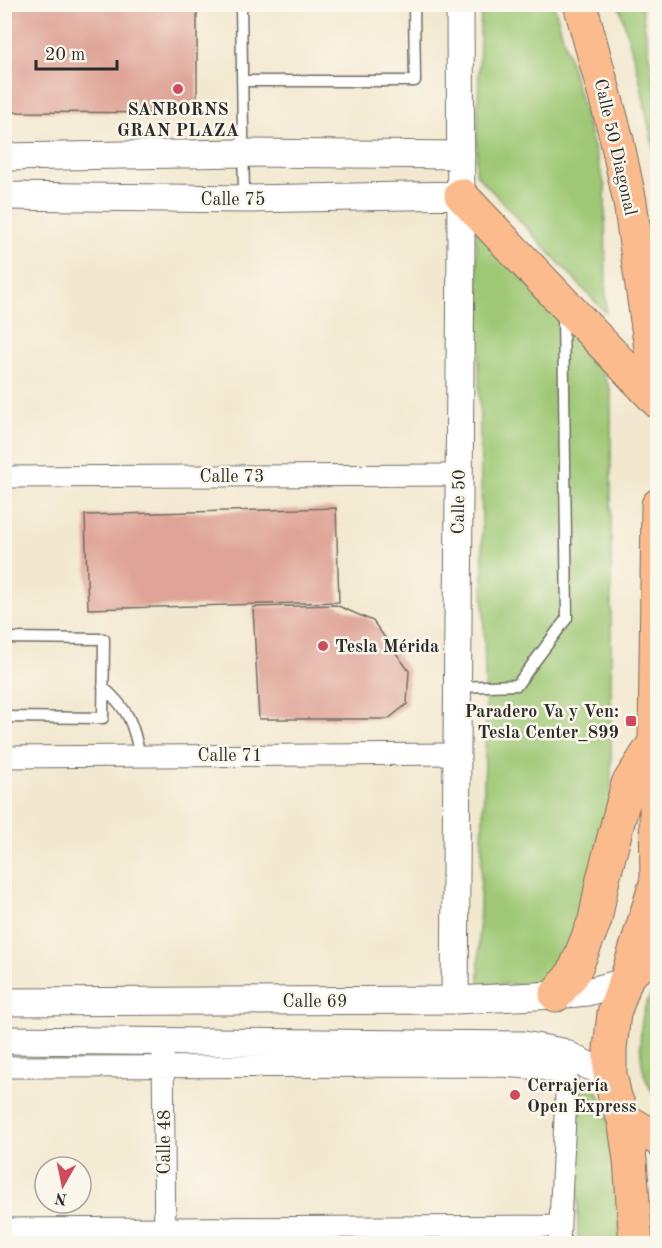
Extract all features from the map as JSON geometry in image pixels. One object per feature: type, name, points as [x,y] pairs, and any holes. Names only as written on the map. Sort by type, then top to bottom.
[{"type":"main road","name":"Calle 50 Diagonal","points":[[580,4],[616,136],[630,202],[657,400]]},
{"type":"main road","points":[[461,195],[657,400]]},
{"type":"main road","points":[[636,1244],[630,1160],[624,1119],[615,1097],[610,1074],[610,1049],[614,1013],[657,880],[655,742],[657,505]]},
{"type":"main road","points":[[556,995],[574,972],[595,920],[603,879],[628,784],[655,742]]},
{"type":"main road","points":[[626,978],[657,954]]},
{"type":"main road","points":[[624,1119],[657,1138]]},
{"type":"street","name":"Calle 50","points":[[455,1000],[461,195],[460,4]]},
{"type":"street","points":[[4,157],[243,153],[461,155]]},
{"type":"street","name":"Calle 75","points":[[4,196],[244,200],[461,195]]},
{"type":"street","name":"Calle 73","points":[[4,477],[459,475]]},
{"type":"street","name":"Calle 71","points":[[4,757],[456,754]]},
{"type":"street","name":"Calle 69","points":[[4,1002],[455,1000],[587,992],[626,978]]},
{"type":"street","points":[[4,1040],[296,1065],[502,1066],[542,1069],[567,1075],[559,1235],[165,1236],[4,1229]]},
{"type":"street","points":[[296,1065],[313,1043]]},
{"type":"street","points":[[4,1067],[313,1043],[524,1045],[562,1052],[610,1074]]},
{"type":"street","name":"Calle 48","points":[[164,1054],[165,1236]]},
{"type":"lane","points":[[241,4],[244,200]]},
{"type":"lane","points":[[242,81],[415,81],[414,4]]},
{"type":"lane","points":[[456,687],[517,686],[567,618],[563,302]]},
{"type":"lane","points":[[4,638],[104,639],[103,718],[4,717]]},
{"type":"lane","points":[[103,687],[120,702],[133,725],[140,756]]},
{"type":"green space","points":[[481,5],[554,5],[605,187],[606,313],[476,174]]},
{"type":"green space","points":[[619,5],[641,5],[657,104],[657,167],[639,76]]},
{"type":"green space","points":[[476,225],[596,358],[611,391],[611,817],[579,945],[558,971],[541,981],[524,985],[479,983],[486,729]]},
{"type":"green space","points":[[657,986],[657,1099],[645,1077],[640,1040],[646,1005]]},
{"type":"green space","points":[[577,1082],[588,1084],[597,1091],[608,1122],[617,1188],[620,1243],[578,1243]]},
{"type":"building","points":[[4,4],[197,4],[197,113],[4,112]]},
{"type":"building","points":[[336,508],[339,602],[88,609],[85,515]]},
{"type":"building","name":"Tesla Mérida","points":[[336,605],[373,621],[409,671],[407,704],[388,719],[259,719],[253,607]]},
{"type":"place","name":"SANBORNS GRAN PLAZA","points":[[178,89]]},
{"type":"place","name":"Tesla Mérida","points":[[323,646]]},
{"type":"place","name":"Paradero Va y Ven: Tesla Center_899","points":[[631,721]]},
{"type":"place","name":"Cerrajería Open Express","points":[[515,1095]]}]
